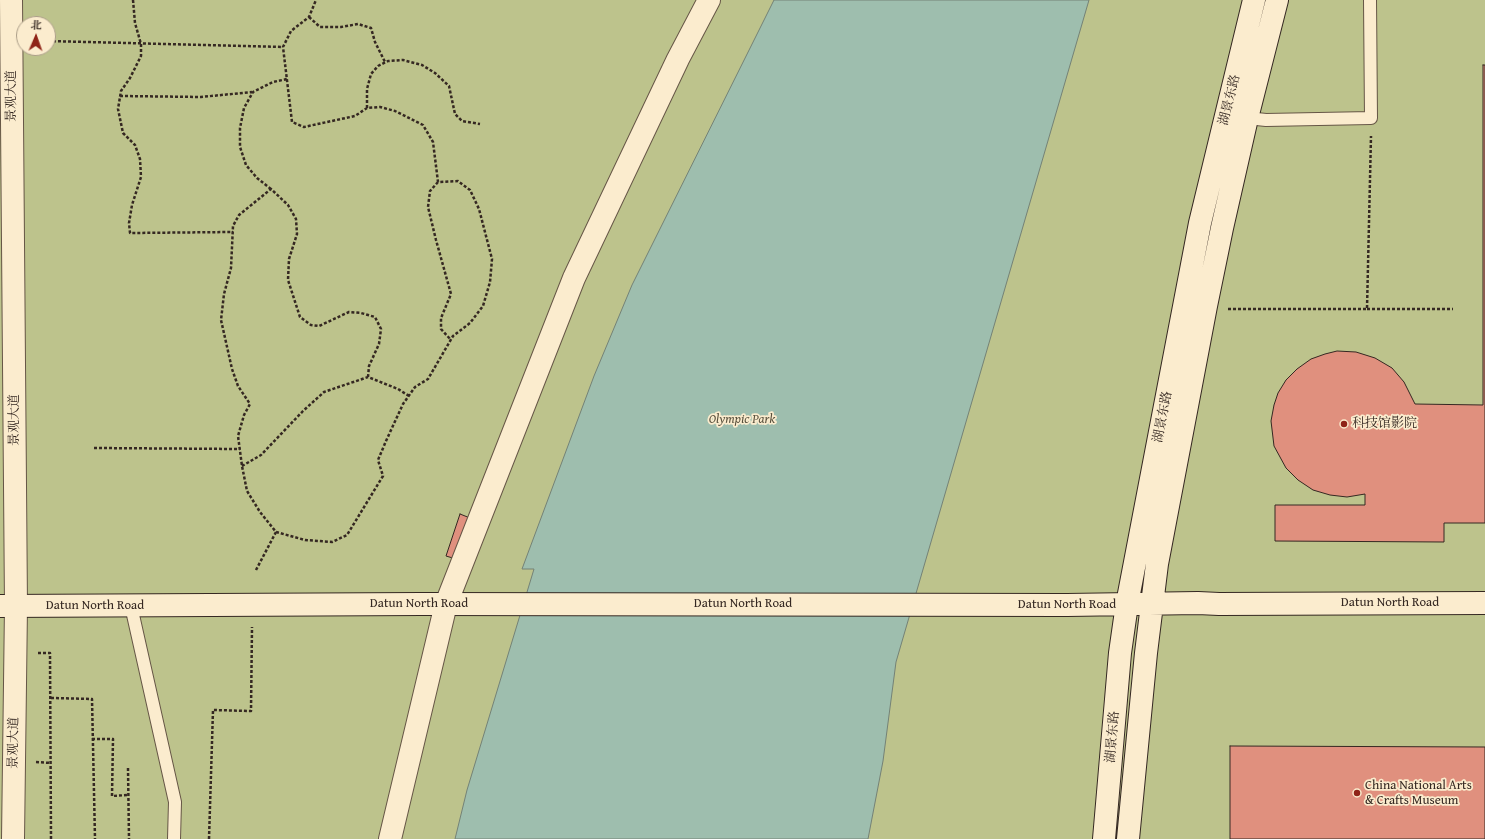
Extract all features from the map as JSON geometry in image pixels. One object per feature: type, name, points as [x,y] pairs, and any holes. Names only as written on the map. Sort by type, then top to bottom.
[{"type":"street","name":"景观大道","points":[[11,0],[8,606],[15,652],[13,839]]},
{"type":"street","points":[[390,839],[446,604],[574,278],[678,59],[709,0]]},
{"type":"street","name":"湖景东路","points":[[1104,839],[1121,646],[1127,604],[1200,223],[1254,0]]},
{"type":"street","name":"湖景东路","points":[[1128,839],[1146,653],[1159,556],[1206,306],[1247,118],[1277,0]]},
{"type":"street","name":"Datun North Road","points":[[8,606],[1485,603]]},
{"type":"lane","points":[[1247,118],[1266,120],[1371,118],[1370,0]]},
{"type":"lane","points":[[131,606],[175,802],[174,839]]},
{"type":"path","points":[[133,0],[135,22],[141,44],[141,56],[130,78],[121,91],[118,109],[123,134],[135,145],[140,159],[141,177],[132,205],[129,223],[130,233],[232,232]]},
{"type":"path","points":[[316,0],[309,17],[291,31],[283,47],[292,122],[304,127],[355,116],[367,108],[380,107],[395,111],[423,125],[433,142],[438,181],[430,191],[428,207],[451,294],[441,318],[441,330],[451,340]]},
{"type":"path","points":[[309,17],[320,27],[341,27],[358,24],[371,28],[375,42],[385,62]]},
{"type":"path","points":[[56,41],[283,47]]},
{"type":"path","points":[[367,108],[368,89],[371,74],[378,66],[385,62],[403,60],[422,65],[435,73],[449,86],[455,114],[462,121],[480,124]]},
{"type":"path","points":[[120,96],[201,97],[253,92],[273,82],[287,79]]},
{"type":"path","points":[[253,92],[244,108],[240,128],[240,147],[246,165],[257,178],[288,205],[296,219],[297,234],[289,259],[288,280],[300,317],[311,325],[319,326],[349,312],[361,313],[375,317],[381,329],[379,344],[369,366],[368,377]]},
{"type":"path","points":[[1366,309],[1371,118]]},
{"type":"path","points":[[271,189],[239,214],[233,226],[231,268],[224,294],[221,320],[232,369],[238,386],[250,404],[244,415],[238,436],[242,466],[247,490],[260,512],[276,532],[305,540],[332,542],[347,535],[383,476],[378,460],[403,404],[415,387],[428,379],[453,336],[470,323],[483,306],[490,282],[492,258],[479,209],[470,190],[458,181],[438,181]]},
{"type":"path","points":[[1206,306],[1233,310],[1453,309]]},
{"type":"path","points":[[242,466],[261,455],[303,410],[324,392],[368,377],[398,389],[409,396]]},
{"type":"path","points":[[94,448],[240,448]]},
{"type":"path","points":[[256,570],[276,532]]},
{"type":"path","points":[[209,839],[213,710],[251,711],[252,605]]},
{"type":"path","points":[[15,652],[50,653],[51,839]]},
{"type":"path","points":[[51,698],[92,699],[95,839]]},
{"type":"path","points":[[92,739],[113,739],[112,796],[128,795]]},
{"type":"path","points":[[128,768],[129,839]]},
{"type":"green space","name":"Olympic Park","points":[[0,0],[1485,0],[1485,839],[0,839]]},
{"type":"shaded area","points":[[774,0],[1089,0],[896,662],[883,761],[868,839],[455,839],[467,790],[534,569],[522,569],[594,376],[632,285]]},
{"type":"building","points":[[1483,65],[1485,65],[1485,523],[1444,523],[1444,542],[1275,541],[1275,505],[1365,505],[1365,494],[1347,497],[1330,495],[1313,490],[1298,480],[1286,468],[1274,446],[1271,421],[1278,393],[1286,380],[1297,369],[1311,359],[1337,351],[1356,352],[1375,358],[1392,368],[1404,382],[1415,404],[1483,405]]},
{"type":"building","points":[[460,514],[470,518],[456,559],[446,556]]},
{"type":"building","name":"China National Arts & Crafts Museum","points":[[1230,746],[1485,747],[1485,839],[1230,839]]},
{"type":"place","name":"科技馆影院","points":[[1344,424]]},
{"type":"place","name":"China National Arts & Crafts Museum","points":[[1357,793]]}]
